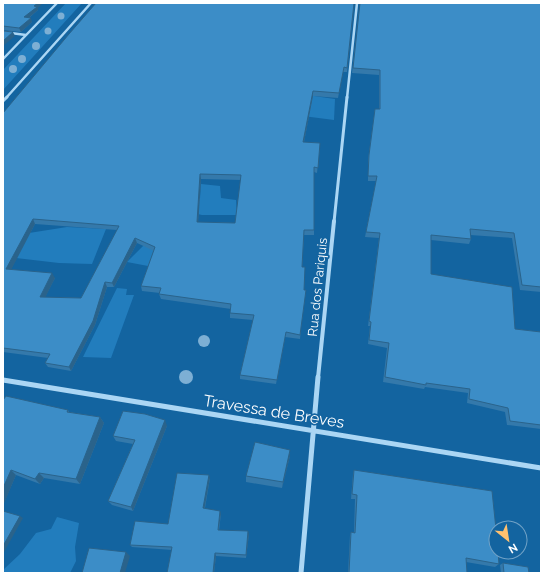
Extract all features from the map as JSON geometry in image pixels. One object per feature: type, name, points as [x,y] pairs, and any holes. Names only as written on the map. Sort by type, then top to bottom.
[{"type":"street","points":[[3,59],[57,3]]},
{"type":"street","points":[[3,101],[91,3]]},
{"type":"street","name":"Rua dos Pariquis","points":[[301,573],[312,431],[357,3]]},
{"type":"street","points":[[3,32],[26,34]]},
{"type":"street","name":"Travessa de Breves","points":[[3,380],[541,468]]},
{"type":"shaded area","points":[[66,3],[82,3],[3,90],[3,70]]},
{"type":"shaded area","points":[[307,95],[335,99],[334,120],[303,116]]},
{"type":"shaded area","points":[[201,184],[220,186],[221,198],[236,200],[237,215],[202,215],[184,211],[200,198]]},
{"type":"shaded area","points":[[67,227],[106,229],[92,264],[59,263],[16,258],[29,233]]},
{"type":"shaded area","points":[[144,245],[161,245],[148,266],[127,262]]},
{"type":"shaded area","points":[[117,288],[127,289],[126,295],[134,295],[111,358],[83,357]]},
{"type":"shaded area","points":[[57,517],[79,523],[75,547],[76,561],[70,573],[3,573],[3,570],[20,554],[36,533],[51,529]]},
{"type":"building","points":[[3,3],[38,3],[34,6],[37,7],[24,17],[31,18],[19,28],[3,26]]},
{"type":"building","points":[[96,3],[354,3],[347,68],[344,67],[339,93],[313,91],[303,142],[320,143],[318,168],[314,167],[314,230],[304,230],[302,267],[305,267],[304,290],[306,290],[300,335],[286,332],[277,380],[240,375],[254,315],[230,313],[231,304],[159,294],[161,288],[141,286],[155,247],[135,238],[112,283],[105,282],[93,321],[69,367],[45,363],[50,354],[3,348],[3,113]],"holes":[[[200,174],[241,175],[235,223],[197,222]],[[33,219],[119,226],[81,298],[40,297],[52,273],[6,269]]]},
{"type":"building","points":[[360,3],[539,3],[541,5],[541,287],[522,285],[514,233],[470,229],[471,239],[431,235],[431,274],[512,287],[515,329],[541,332],[541,425],[510,421],[508,408],[469,399],[470,389],[426,383],[426,385],[385,377],[389,343],[369,340],[371,322],[369,321],[380,233],[366,232],[377,176],[368,176],[375,109],[380,109],[380,70],[353,68]]},
{"type":"building","points":[[3,31],[13,32],[3,41]]},
{"type":"building","points":[[6,396],[68,410],[67,412],[100,417],[76,479],[39,473],[35,479],[11,470],[3,488],[3,400]]},
{"type":"building","points":[[123,411],[145,414],[165,420],[131,507],[108,501],[135,440],[113,436]]},
{"type":"building","points":[[255,442],[290,450],[283,482],[246,476]]},
{"type":"building","points":[[354,470],[492,491],[495,520],[488,520],[488,560],[499,560],[499,564],[466,558],[467,573],[349,573],[351,532],[355,533],[357,495],[352,494]]},
{"type":"building","points":[[177,473],[209,475],[203,508],[220,511],[218,530],[248,531],[246,555],[215,553],[213,573],[167,573],[172,547],[130,545],[135,521],[168,524]]},
{"type":"building","points":[[3,511],[20,516],[3,546]]},
{"type":"building","points":[[89,548],[126,552],[120,573],[82,573]]},
{"type":"building","points":[[503,563],[528,567],[529,573],[504,573]]}]
